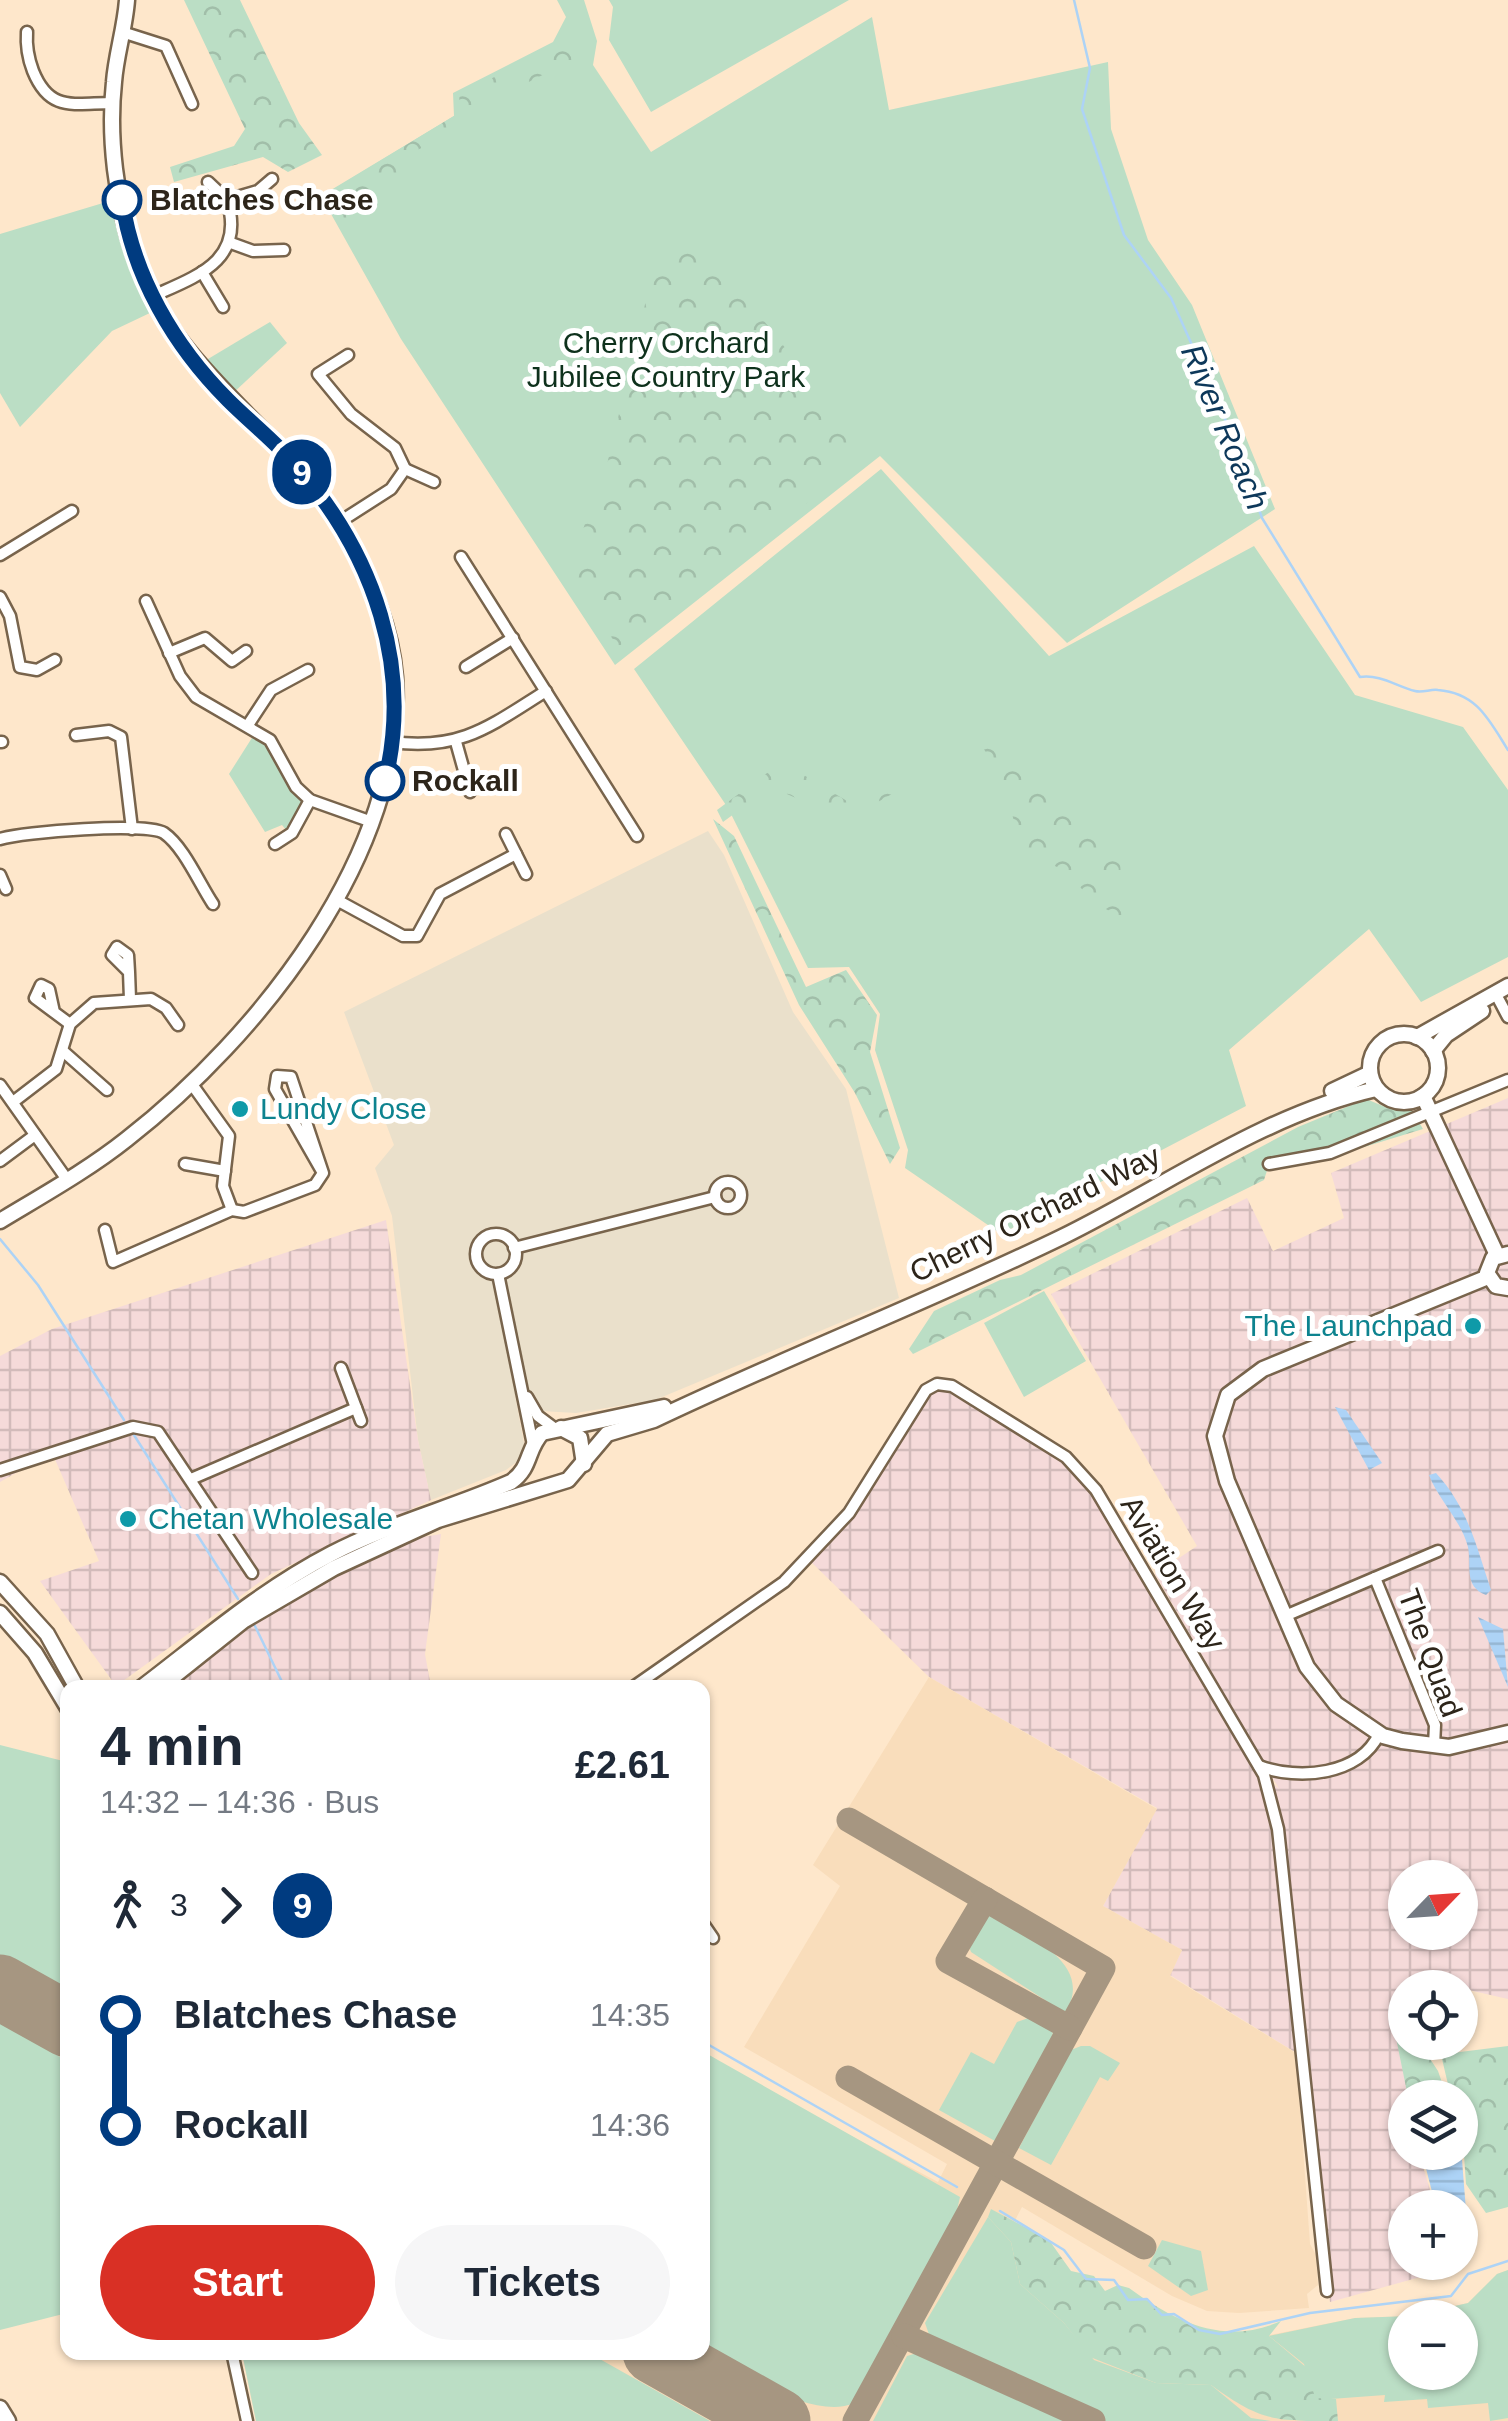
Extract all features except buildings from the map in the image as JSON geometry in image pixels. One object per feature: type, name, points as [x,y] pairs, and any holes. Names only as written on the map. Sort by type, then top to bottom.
[{"type":"main road","points":[[0,1220],[68,1181],[127,1140],[191,1084],[268,996],[335,898],[372,822],[392,742],[395,676],[371,585],[338,523],[298,467],[199,367],[153,296],[134,255],[121,194],[112,103],[127,0]]},
{"type":"main road","points":[[1417,1037],[1433,1052],[1437,1073],[1422,1096],[1395,1102],[1376,1089],[1370,1073],[1376,1047],[1395,1035],[1417,1037],[1508,986]]},
{"type":"main road","points":[[1433,1052],[1446,1035],[1504,997]]},
{"type":"main road","points":[[1248,1137],[1282,1114],[1370,1073]]},
{"type":"main road","name":"Cherry Orchard Way","points":[[169,1680],[242,1621],[334,1568],[438,1520],[574,1476],[607,1434],[654,1420],[1063,1236],[1248,1137],[1337,1098],[1376,1089]]},
{"type":"main road","points":[[1422,1096],[1503,1254],[1489,1262],[1488,1277],[1496,1286],[1508,1288]]},
{"type":"main road","points":[[1488,1277],[1263,1370],[1228,1395],[1217,1423],[1218,1456],[1285,1616],[1322,1689],[1345,1711],[1379,1734],[1434,1746],[1508,1733]]},
{"type":"main road","name":"Cherry Orchard Way","points":[[151,1680],[218,1624],[288,1578],[398,1523],[512,1482],[542,1433],[650,1412],[717,1390]]},
{"type":"main road","points":[[557,1428],[580,1438],[584,1464]]},
{"type":"main road","points":[[532,1453],[539,1474],[560,1482]]},
{"type":"main road","points":[[0,1582],[52,1641],[73,1680]]},
{"type":"main road","points":[[0,1613],[35,1653],[60,1695]]},
{"type":"main road","points":[[0,2408],[8,2421]]},
{"type":"street","points":[[27,32],[29,62],[46,96],[56,102],[112,103]]},
{"type":"street","points":[[122,32],[166,46],[192,104]]},
{"type":"street","points":[[227,200],[258,191],[272,179]]},
{"type":"street","points":[[208,182],[227,200],[231,243]]},
{"type":"street","points":[[231,243],[253,251],[284,250]]},
{"type":"street","points":[[153,296],[202,272],[231,243]]},
{"type":"street","points":[[202,272],[223,307]]},
{"type":"street","points":[[348,355],[318,374],[351,414],[395,448],[405,469],[434,482]]},
{"type":"street","points":[[338,523],[391,489],[405,469]]},
{"type":"street","points":[[1,551],[72,511]]},
{"type":"street","points":[[462,556],[637,836]]},
{"type":"street","points":[[0,597],[10,616],[20,667],[37,670],[55,660]]},
{"type":"street","points":[[146,601],[169,653],[200,702],[270,740],[296,787],[310,800],[372,822]]},
{"type":"street","points":[[169,653],[205,638],[232,662],[246,651]]},
{"type":"street","points":[[466,667],[513,638]]},
{"type":"street","points":[[248,725],[271,690],[308,670]]},
{"type":"street","points":[[392,742],[434,746],[456,742],[546,691]]},
{"type":"street","points":[[76,735],[109,731],[121,737],[132,829]]},
{"type":"street","points":[[456,742],[470,792]]},
{"type":"street","points":[[275,844],[292,833],[310,800]]},
{"type":"street","points":[[0,839],[24,833],[155,830],[167,836],[213,904]]},
{"type":"street","points":[[506,834],[526,874]]},
{"type":"street","points":[[335,898],[412,938],[422,930],[440,894],[516,854]]},
{"type":"street","points":[[0,874],[6,889]]},
{"type":"street","points":[[129,972],[130,999]]},
{"type":"street","points":[[1504,997],[1508,1017]]},
{"type":"street","points":[[13,1102],[56,1069],[70,1024],[94,1003],[130,999],[156,1002],[178,1024]]},
{"type":"street","points":[[54,1012],[70,1024]]},
{"type":"street","points":[[64,1052],[77,1059],[107,1090]]},
{"type":"street","points":[[278,1076],[291,1077],[324,1172],[275,1089],[278,1076]]},
{"type":"street","points":[[1269,1164],[1330,1153],[1508,1080]]},
{"type":"street","points":[[0,1084],[68,1181]]},
{"type":"street","points":[[191,1084],[229,1136],[223,1186],[232,1210]]},
{"type":"street","points":[[0,1161],[35,1136]]},
{"type":"street","points":[[185,1164],[225,1172]]},
{"type":"street","points":[[105,1230],[113,1262],[232,1210],[244,1212],[314,1185],[324,1172]]},
{"type":"street","points":[[514,1248],[716,1198]]},
{"type":"street","points":[[498,1274],[481,1268],[478,1245],[497,1235],[514,1248]]},
{"type":"street","points":[[498,1274],[512,1265],[514,1248]]},
{"type":"street","points":[[498,1274],[532,1453]]},
{"type":"street","points":[[341,1368],[361,1421]]},
{"type":"street","name":"Aviation Way","points":[[643,1680],[784,1582],[849,1513],[926,1390],[937,1384],[952,1386],[1066,1457],[1096,1490],[1258,1766],[1278,1829],[1327,2292]]},
{"type":"street","points":[[521,1388],[538,1416],[557,1428]]},
{"type":"street","points":[[190,1479],[356,1408]]},
{"type":"street","points":[[0,1470],[128,1428],[164,1437],[252,1573]]},
{"type":"street","name":"The Quad","points":[[1285,1616],[1438,1551]]},
{"type":"street","name":"The Quad","points":[[1376,1578],[1435,1725],[1434,1746]]},
{"type":"street","points":[[1258,1766],[1276,1772],[1334,1769],[1364,1758],[1379,1734]]},
{"type":"street","points":[[710,1934],[713,1938]]},
{"type":"street","points":[[234,2360],[247,2421]]},
{"type":"shaded area","points":[[708,831],[724,855],[793,1012],[846,1089],[899,1298],[655,1400],[576,1413],[541,1411],[535,1396],[521,1388],[515,1395],[524,1443],[519,1460],[506,1470],[431,1500],[418,1440],[392,1216],[375,1168],[394,1145],[344,1012]]},
{"type":"shaded area","points":[[1508,1098],[1508,1999],[1478,1992],[1478,1970],[1388,1970],[1388,2060],[1401,2060],[1405,2080],[1388,2080],[1388,2170],[1424,2170],[1430,2190],[1388,2190],[1388,2280],[1410,2280],[1330,2302],[1303,2057],[1170,1975],[1182,1950],[1103,1906],[1157,1808],[929,1677],[807,1558],[849,1513],[926,1390],[952,1386],[1066,1457],[1096,1490],[1264,1775],[1279,1789],[1155,1574],[1197,1546],[1051,1294],[1247,1198],[1273,1251],[1344,1218],[1331,1173]]},
{"type":"shaded area","points":[[386,1220],[418,1440],[431,1500],[271,1574],[124,1680],[112,1680],[40,1581],[99,1561],[54,1457],[37,1461],[0,1482],[0,1356],[52,1329]]},
{"type":"shaded area","points":[[441,1534],[425,1654],[430,1680],[182,1680],[194,1666],[266,1612],[336,1571],[405,1540]]},
{"type":"shaded area","points":[[929,1677],[1157,1809],[1103,1906],[1182,1950],[1170,1976],[1296,2053],[1310,2244],[1316,2255],[1318,2285],[1307,2294],[1309,2308],[1207,2311],[1172,2296],[1022,2207],[1010,2230],[1066,2276],[1219,2345],[1355,2318],[1388,2317],[1388,2390],[1478,2390],[1478,2300],[1471,2300],[1497,2274],[1508,2270],[1508,2421],[256,2421],[243,2360],[710,2360],[710,2056],[750,2082],[938,2182],[947,2164],[744,2047],[840,1886],[813,1865]]},
{"type":"green space","points":[[184,0],[240,0],[299,123],[322,155],[288,172],[263,157],[174,182],[170,167],[234,146],[245,129]]},
{"type":"green space","name":"Cherry Orchard Jubilee Country Park","points":[[557,0],[584,0],[597,41],[593,65],[651,152],[872,17],[889,110],[1108,62],[1111,129],[1148,240],[1192,305],[1275,509],[1067,643],[880,456],[615,665],[401,339],[321,196],[454,116],[453,93],[553,42],[566,17]]},
{"type":"green space","points":[[609,0],[849,0],[651,112],[609,40],[613,7]]},
{"type":"green space","points":[[567,41],[576,58],[493,100],[482,116],[408,155],[384,200],[341,223],[324,195],[457,114],[460,94]]},
{"type":"green space","points":[[113,200],[137,282],[152,312],[112,331],[20,427],[0,393],[0,234]]},
{"type":"green space","points":[[693,231],[857,439],[808,502],[618,647],[568,572],[586,521],[595,515],[656,258]]},
{"type":"green space","points":[[270,322],[287,343],[232,394],[203,362]]},
{"type":"green space","points":[[881,469],[1049,656],[1254,546],[1355,695],[1463,727],[1508,790],[1508,957],[1421,1002],[1369,929],[1229,1050],[1246,1106],[1001,1234],[905,1168],[908,1150],[875,1050],[880,1014],[849,967],[808,968],[728,808],[634,669]]},
{"type":"green space","points":[[971,728],[990,729],[1120,863],[1124,919],[1095,903],[1065,871],[1021,849],[1004,782]]},
{"type":"green space","points":[[257,730],[310,800],[297,825],[287,831],[282,825],[265,832],[229,774]]},
{"type":"green space","points":[[782,762],[847,801],[890,775],[899,790],[846,820],[771,787],[723,822],[717,810]]},
{"type":"green space","points":[[713,819],[734,836],[806,987],[846,970],[877,1015],[870,1052],[900,1148],[890,1164],[855,1093],[799,1005]]},
{"type":"green space","points":[[1366,1099],[1388,1108],[1410,1107],[1423,1129],[1338,1155],[1326,1150],[1271,1158],[1264,1180],[913,1354],[909,1349],[934,1311],[1000,1280],[1021,1275],[1298,1127]]},
{"type":"green space","points":[[1044,1291],[1086,1361],[1024,1397],[984,1323]]},
{"type":"green space","points":[[0,1745],[60,1760],[60,1996],[0,1967]]},
{"type":"green space","points":[[989,1914],[1037,1941],[1064,1965],[1072,1979],[1072,1995],[1065,2013],[971,1952],[967,1940],[981,1916]]},
{"type":"green space","points":[[1034,2016],[1052,2026],[1053,2036],[995,2141],[939,2110],[971,2052],[994,2064],[1017,2022]]},
{"type":"green space","points":[[0,2019],[60,2057],[60,2315],[0,2330]]},
{"type":"green space","points":[[1090,2046],[1120,2063],[1108,2081],[1100,2077],[1051,2165],[1019,2148],[1071,2050]]},
{"type":"green space","points":[[1508,2046],[1508,2207],[1486,2213],[1478,2201],[1478,2190],[1470,2190],[1466,2184],[1465,2170],[1478,2170],[1478,2080],[1447,2080],[1442,2060],[1478,2060],[1478,2050]]},
{"type":"green space","points":[[710,2056],[960,2197],[955,2219],[854,2403],[819,2406],[757,2382],[710,2356]]},
{"type":"green space","points":[[1400,2060],[1431,2060],[1441,2080],[1405,2080]]},
{"type":"green space","points":[[991,2209],[1049,2240],[1071,2271],[1094,2276],[1105,2291],[1118,2285],[1129,2288],[1183,2320],[1221,2331],[1260,2328],[1281,2321],[1269,2336],[1307,2368],[1315,2398],[1336,2399],[1338,2421],[1268,2416],[1243,2406],[1211,2385],[1156,2383],[1090,2357],[1064,2323],[1020,2284],[1011,2242],[988,2217]]},
{"type":"green space","points":[[988,2217],[1011,2242],[1020,2284],[1064,2323],[1094,2360],[1156,2383],[1211,2385],[1251,2418],[1271,2421],[1105,2421],[932,2343],[925,2323]]},
{"type":"green space","points":[[1162,2240],[1201,2251],[1208,2290],[1191,2296],[1148,2266]]},
{"type":"green space","points":[[1508,2270],[1508,2418],[1490,2421],[1488,2403],[1428,2408],[1427,2399],[1384,2402],[1385,2395],[1317,2400],[1312,2396],[1304,2364],[1269,2336],[1355,2318],[1388,2317],[1388,2390],[1478,2390],[1478,2300],[1471,2300],[1497,2274]]},
{"type":"green space","points":[[924,2351],[1084,2421],[873,2421],[907,2356]]},
{"type":"green space","points":[[243,2360],[601,2360],[710,2421],[256,2421]]},
{"type":"water","points":[[1335,1407],[1346,1410],[1382,1463],[1369,1470]]},
{"type":"water","points":[[1436,1473],[1470,1528],[1491,1590],[1486,1595],[1471,1581],[1468,1547],[1429,1475]]},
{"type":"water","points":[[1478,1617],[1503,1629],[1508,1687]]},
{"type":"water","points":[[1426,2170],[1463,2170],[1464,2190],[1432,2190]]},
{"type":"waterway","name":"River Roach","points":[[1074,0],[1090,68],[1082,109],[1124,235],[1171,298],[1234,439],[1262,518],[1360,677],[1381,679],[1415,691],[1438,690],[1463,696],[1480,710],[1508,750]]},
{"type":"waterway","points":[[0,1239],[38,1285],[124,1420]]},
{"type":"waterway","points":[[134,1435],[238,1599]]},
{"type":"waterway","points":[[254,1624],[281,1680]]},
{"type":"waterway","points":[[710,2046],[957,2187]]},
{"type":"waterway","points":[[1000,2211],[1064,2250],[1086,2279],[1114,2280],[1128,2300],[1147,2299],[1162,2315],[1174,2314],[1199,2330],[1220,2334],[1310,2313],[1451,2296],[1468,2274],[1508,2261]]},
{"type":"taxiway","points":[[849,1820],[1103,1968],[855,2421]]},
{"type":"taxiway","points":[[985,1899],[948,1961],[1070,2028]]},
{"type":"taxiway","points":[[848,2078],[1144,2247]]},
{"type":"taxiway","points":[[904,2336],[1093,2421]]},
{"type":"taxiway","points":[[770,2417],[772,2421]]},
{"type":"runway","points":[[0,1987],[60,2021]]},
{"type":"runway","points":[[669,2360],[778,2421]]},
{"type":"bus line","name":"9","points":[[122,200],[134,255],[166,322],[219,391],[308,479],[362,565],[380,608],[395,676],[392,742],[385,781]]},
{"type":"place","name":"Blatches Chase","points":[[122,200]]},
{"type":"place","name":"Rockall","points":[[385,781]]},
{"type":"place","name":"Lundy Close","points":[[240,1109]]},
{"type":"place","name":"The Launchpad","points":[[1473,1326]]},
{"type":"place","name":"Chetan Wholesale","points":[[128,1519]]}]
